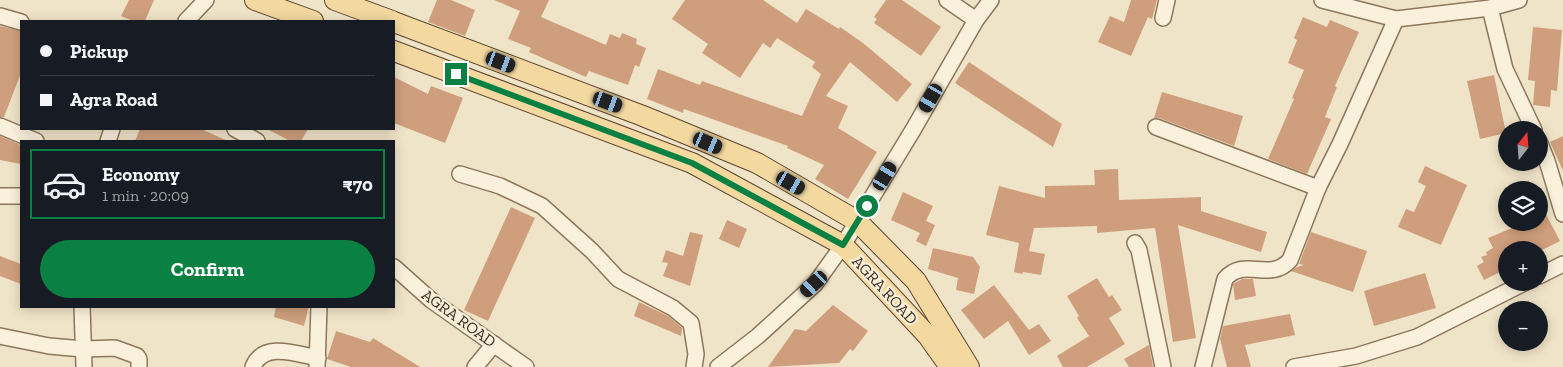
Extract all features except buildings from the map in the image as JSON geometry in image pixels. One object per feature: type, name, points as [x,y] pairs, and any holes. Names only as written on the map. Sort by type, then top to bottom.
[{"type":"main road","points":[[255,0],[310,20]]},
{"type":"main road","name":"AGRA ROAD","points":[[335,0],[388,20]]},
{"type":"main road","name":"AGRA ROAD","points":[[395,23],[643,116],[757,163],[857,222],[916,281],[968,367]]},
{"type":"main road","name":"AGRA ROAD","points":[[395,51],[692,163],[843,245],[928,336],[950,367]]},
{"type":"street","points":[[187,20],[206,0]]},
{"type":"street","points":[[947,0],[976,20]]},
{"type":"street","points":[[718,367],[758,336],[814,284],[843,245],[913,130],[976,20],[991,0]]},
{"type":"street","points":[[1163,18],[1167,0]]},
{"type":"street","points":[[1322,0],[1396,19],[1441,7],[1490,8],[1519,0]]},
{"type":"street","points":[[1490,8],[1505,69],[1530,121]]},
{"type":"street","points":[[0,16],[20,22]]},
{"type":"street","points":[[1203,367],[1225,279],[1230,272],[1238,269],[1276,270],[1285,266],[1290,260],[1318,188],[1340,144],[1396,19]]},
{"type":"street","points":[[0,126],[34,140]]},
{"type":"street","points":[[1156,127],[1318,188]]},
{"type":"street","points":[[237,130],[255,140]]},
{"type":"street","points":[[1548,164],[1563,214]]},
{"type":"street","points":[[460,174],[500,186],[542,206],[592,251],[618,279],[673,308],[691,323],[696,354],[694,367]]},
{"type":"street","points":[[0,196],[20,196]]},
{"type":"street","points":[[1135,243],[1139,250],[1163,367]]},
{"type":"street","points":[[1548,272],[1563,264]]},
{"type":"street","name":"AGRA ROAD","points":[[395,268],[431,300],[526,367]]},
{"type":"street","points":[[1294,367],[1356,356],[1417,337],[1508,291]]},
{"type":"street","points":[[82,308],[84,367]]},
{"type":"street","points":[[253,367],[260,356],[276,351],[318,360],[319,308]]},
{"type":"street","points":[[0,336],[49,346],[82,349],[115,348],[137,356],[139,359],[138,367]]},
{"type":"street","points":[[475,367],[494,344]]},
{"type":"route","points":[[456,74],[692,163],[843,245],[867,206]]}]
